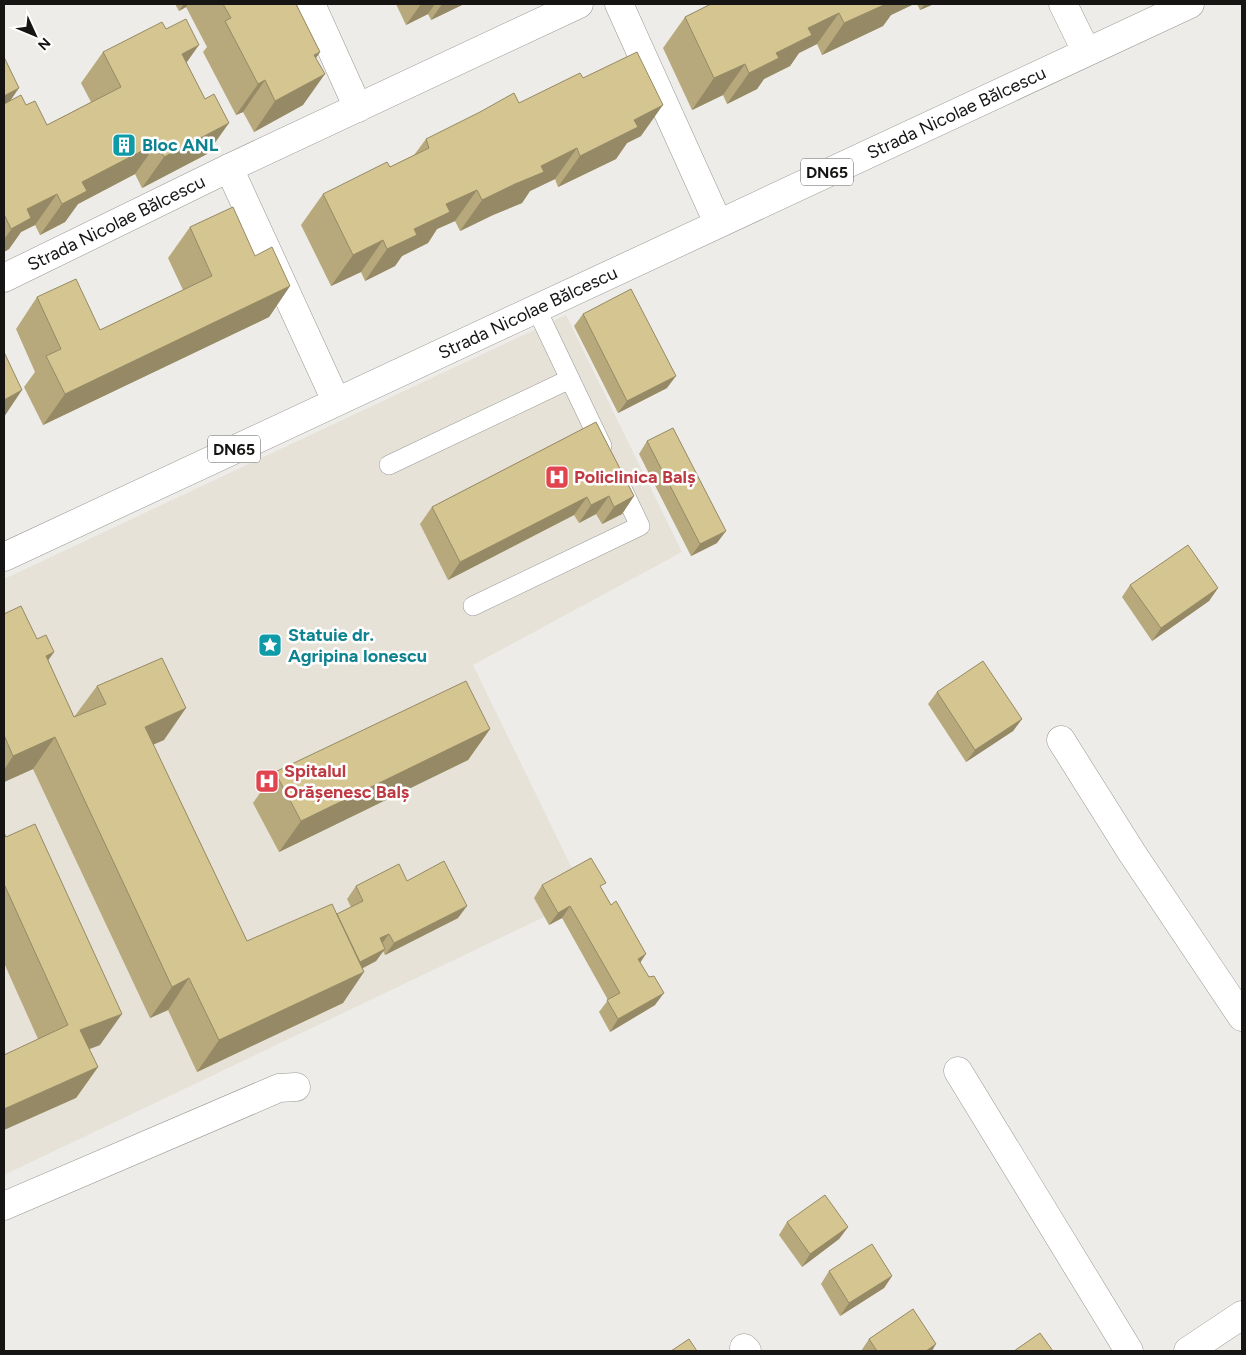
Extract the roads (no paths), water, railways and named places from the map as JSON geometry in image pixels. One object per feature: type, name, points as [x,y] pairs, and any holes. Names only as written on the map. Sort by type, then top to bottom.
[{"type":"street","points":[[311,4],[358,108]]},
{"type":"street","name":"Strada Nicolae Bălcescu","points":[[4,278],[229,168],[579,4]]},
{"type":"street","points":[[619,4],[718,223]]},
{"type":"street","points":[[1063,4],[1086,51]]},
{"type":"street","name":"Strada Nicolae Bălcescu","points":[[4,557],[1190,4]]},
{"type":"street","points":[[229,168],[336,401]]},
{"type":"street","points":[[1061,740],[1132,853],[1242,1016]]},
{"type":"street","points":[[958,1071],[1129,1351]]},
{"type":"street","points":[[4,1206],[278,1088],[296,1087]]},
{"type":"street","points":[[1188,1351],[1242,1315]]},
{"type":"lane","points":[[473,606],[640,526],[536,308]]},
{"type":"lane","points":[[389,465],[570,379]]},
{"type":"place","name":"Bloc ANL","points":[[124,145]]},
{"type":"place","name":"Policlinica Balș","points":[[557,477]]},
{"type":"place","name":"Statuie dr. Agripina Ionescu","points":[[270,645]]},
{"type":"place","name":"Spitalul Orășenesc Balș","points":[[267,781]]}]
